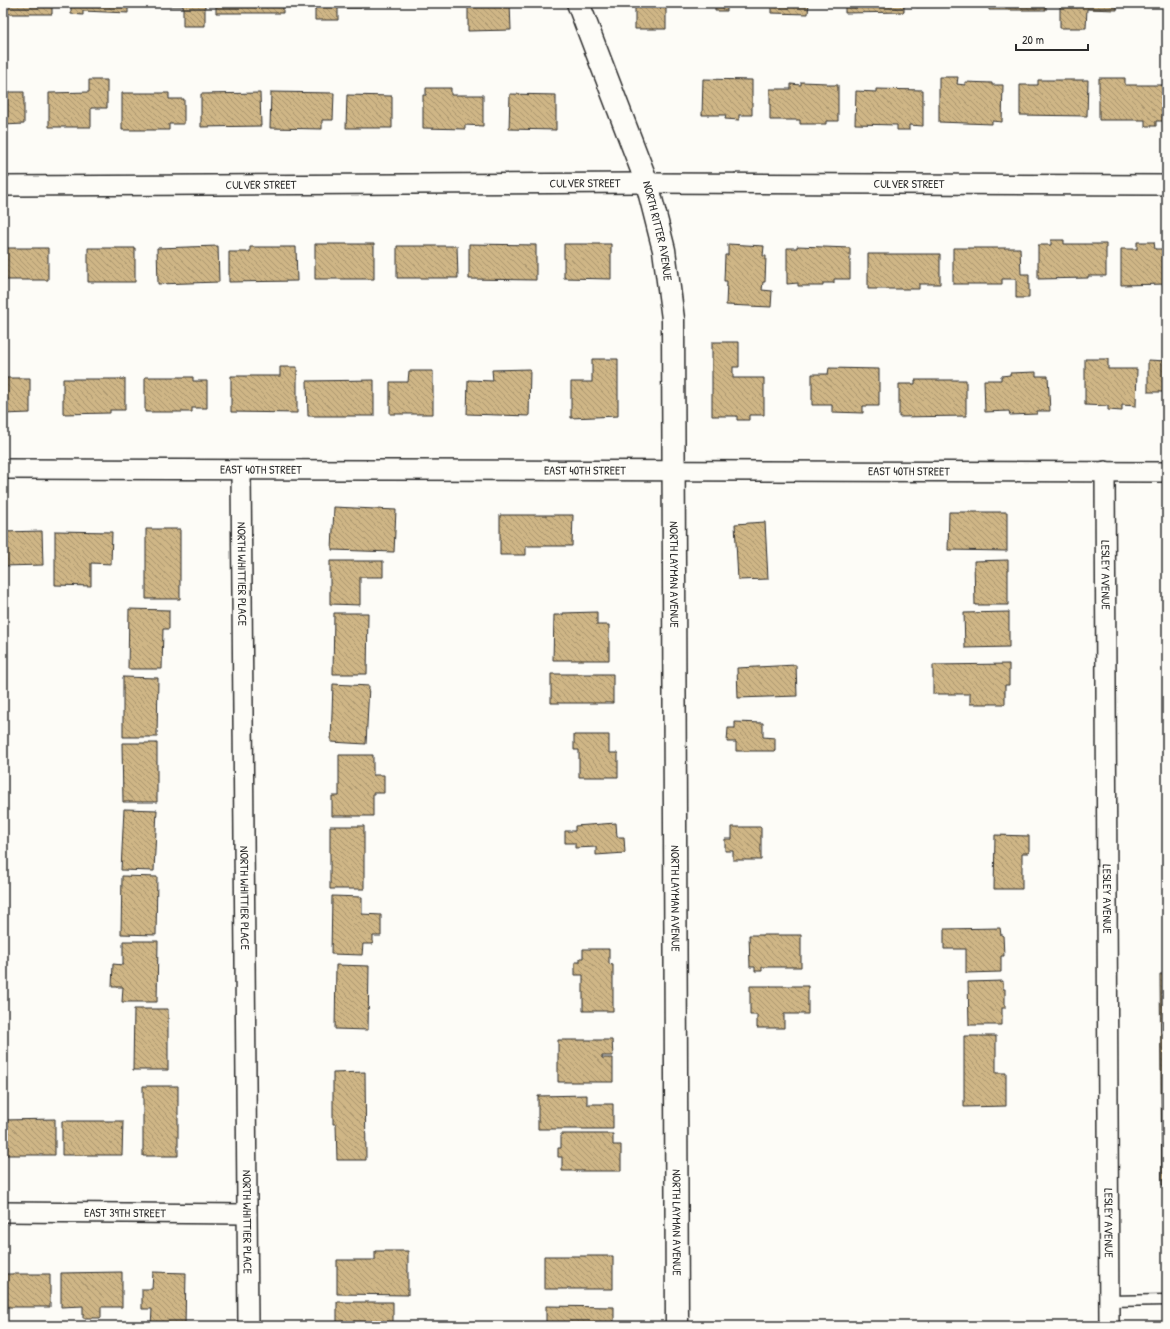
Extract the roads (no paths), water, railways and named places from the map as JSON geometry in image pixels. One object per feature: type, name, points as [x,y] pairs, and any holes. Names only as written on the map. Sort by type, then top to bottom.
[{"type":"street","name":"NORTH RITTER AVENUE","points":[[578,3],[647,183],[664,250],[672,303],[674,342],[673,471]]},
{"type":"street","name":"CULVER STREET","points":[[3,186],[647,183],[1167,185]]},
{"type":"street","name":"EAST 40TH STREET","points":[[3,469],[1167,472]]},
{"type":"street","name":"NORTH WHITTIER PLACE","points":[[241,470],[248,1326]]},
{"type":"street","name":"NORTH LAYMAN AVENUE","points":[[673,471],[677,1326]]},
{"type":"street","name":"LESLEY AVENUE","points":[[1105,471],[1109,1326]]},
{"type":"street","name":"EAST 39TH STREET","points":[[3,1212],[247,1214]]},
{"type":"lane","points":[[1109,1301],[1167,1300]]}]
